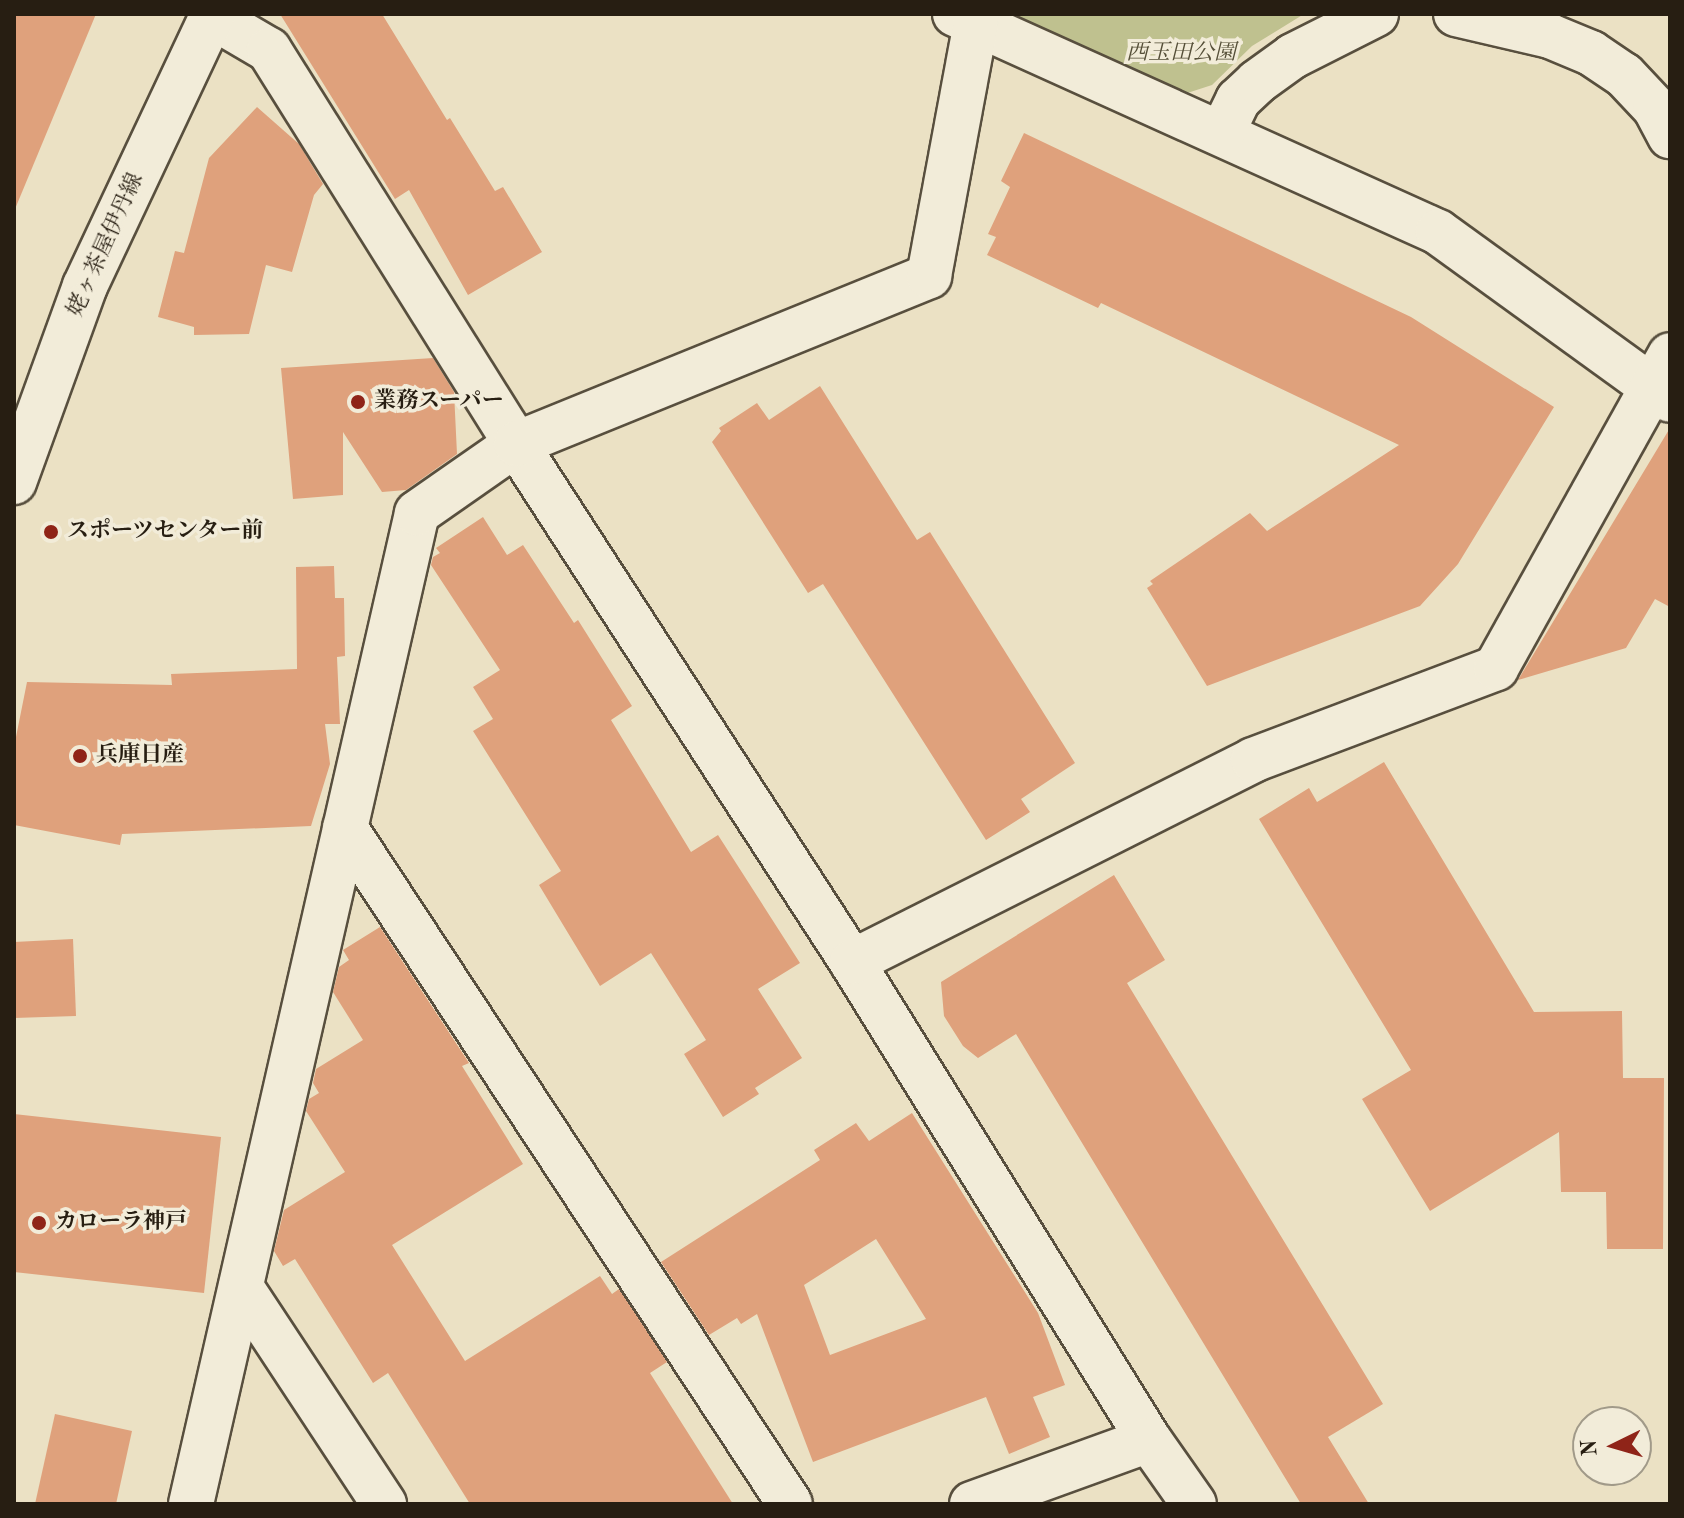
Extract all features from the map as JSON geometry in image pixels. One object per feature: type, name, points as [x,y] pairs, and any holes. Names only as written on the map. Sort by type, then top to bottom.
[{"type":"street","points":[[1222,133],[1238,100],[1257,82],[1293,56],[1376,14]]},
{"type":"street","points":[[212,15],[269,50],[516,444],[852,962],[1149,1440],[1194,1504]]},
{"type":"street","name":"姥ヶ茶屋伊丹線","points":[[14,482],[85,286],[212,15]]},
{"type":"street","points":[[1466,15],[1550,36],[1591,53],[1624,75],[1655,108],[1670,136]]},
{"type":"street","points":[[191,1504],[417,513],[516,444],[929,276],[966,18],[1438,232],[1665,381],[1496,668],[1253,760],[852,962]]},
{"type":"street","points":[[345,828],[512,1076],[790,1504]]},
{"type":"street","points":[[241,1287],[384,1504]]},
{"type":"street","points":[[972,1504],[1149,1440]]},
{"type":"green space","name":"西玉田公園","points":[[999,14],[1304,14],[1252,46],[1212,85],[1178,96]]},
{"type":"building","points":[[14,14],[96,14],[15,209],[14,209]]},
{"type":"building","points":[[280,14],[382,14],[447,120],[450,118],[495,191],[503,187],[542,252],[468,295],[409,190],[395,199]]},
{"type":"building","points":[[257,107],[299,144],[323,184],[314,195],[292,272],[266,265],[249,334],[194,335],[194,327],[158,317],[175,251],[184,253],[209,158]]},
{"type":"building","points":[[1024,133],[1411,317],[1554,407],[1458,564],[1420,606],[1207,686],[1147,588],[1153,584],[1150,581],[1250,513],[1267,531],[1399,445],[1101,303],[1098,308],[987,255],[996,237],[988,234],[1010,187],[1001,181]]},
{"type":"building","points":[[433,358],[454,392],[457,454],[406,490],[382,492],[343,432],[343,495],[293,499],[281,368]]},
{"type":"building","points":[[820,386],[917,540],[930,532],[1075,763],[1021,799],[1030,812],[986,840],[823,584],[808,593],[712,442],[721,431],[719,428],[757,403],[769,420]]},
{"type":"building","points":[[1670,428],[1670,607],[1655,599],[1626,648],[1518,680]]},
{"type":"building","points":[[483,517],[507,555],[523,545],[574,623],[578,620],[632,706],[611,720],[691,852],[718,835],[800,963],[758,989],[802,1058],[755,1088],[759,1094],[723,1117],[684,1054],[706,1040],[651,953],[600,986],[539,885],[561,871],[473,731],[493,719],[473,687],[500,670],[431,565],[433,557],[440,553],[436,548]]},
{"type":"building","points":[[334,566],[335,598],[344,598],[345,656],[337,657],[340,724],[325,724],[330,764],[311,826],[122,834],[120,845],[14,825],[14,747],[27,682],[172,685],[171,674],[297,669],[296,567]]},
{"type":"building","points":[[1384,762],[1534,1012],[1622,1011],[1623,1078],[1664,1078],[1663,1249],[1607,1249],[1606,1192],[1561,1192],[1559,1132],[1430,1211],[1362,1099],[1411,1070],[1259,819],[1309,788],[1317,802]]},
{"type":"building","points":[[1114,875],[1165,960],[1127,983],[1383,1404],[1328,1437],[1369,1504],[1301,1504],[1016,1034],[978,1058],[963,1046],[944,1016],[941,982]]},
{"type":"building","points":[[380,927],[469,1063],[462,1066],[523,1164],[392,1245],[465,1361],[600,1276],[612,1294],[619,1289],[667,1362],[650,1373],[733,1504],[470,1504],[388,1373],[373,1383],[295,1259],[283,1266],[274,1251],[284,1210],[345,1172],[306,1111],[309,1099],[319,1093],[313,1083],[316,1069],[363,1040],[333,992],[339,967],[349,960],[343,950]]},
{"type":"building","points":[[73,939],[76,1016],[14,1018],[14,942]]},
{"type":"building","points":[[912,1113],[1038,1313],[1065,1385],[1033,1397],[1050,1437],[1009,1454],[986,1397],[813,1462],[757,1314],[741,1324],[737,1318],[709,1335],[661,1262],[820,1160],[814,1150],[856,1123],[869,1141]],"holes":[[[876,1239],[926,1319],[830,1355],[804,1285]]]},
{"type":"building","points":[[14,1114],[221,1137],[204,1293],[14,1272]]},
{"type":"building","points":[[55,1414],[132,1431],[116,1504],[35,1504]]},
{"type":"place","name":"業務スーパー","points":[[358,402]]},
{"type":"place","name":"スポーツセンター前","points":[[51,532]]},
{"type":"place","name":"兵庫日産","points":[[80,756]]},
{"type":"place","name":"カローラ神戸","points":[[39,1223]]}]
